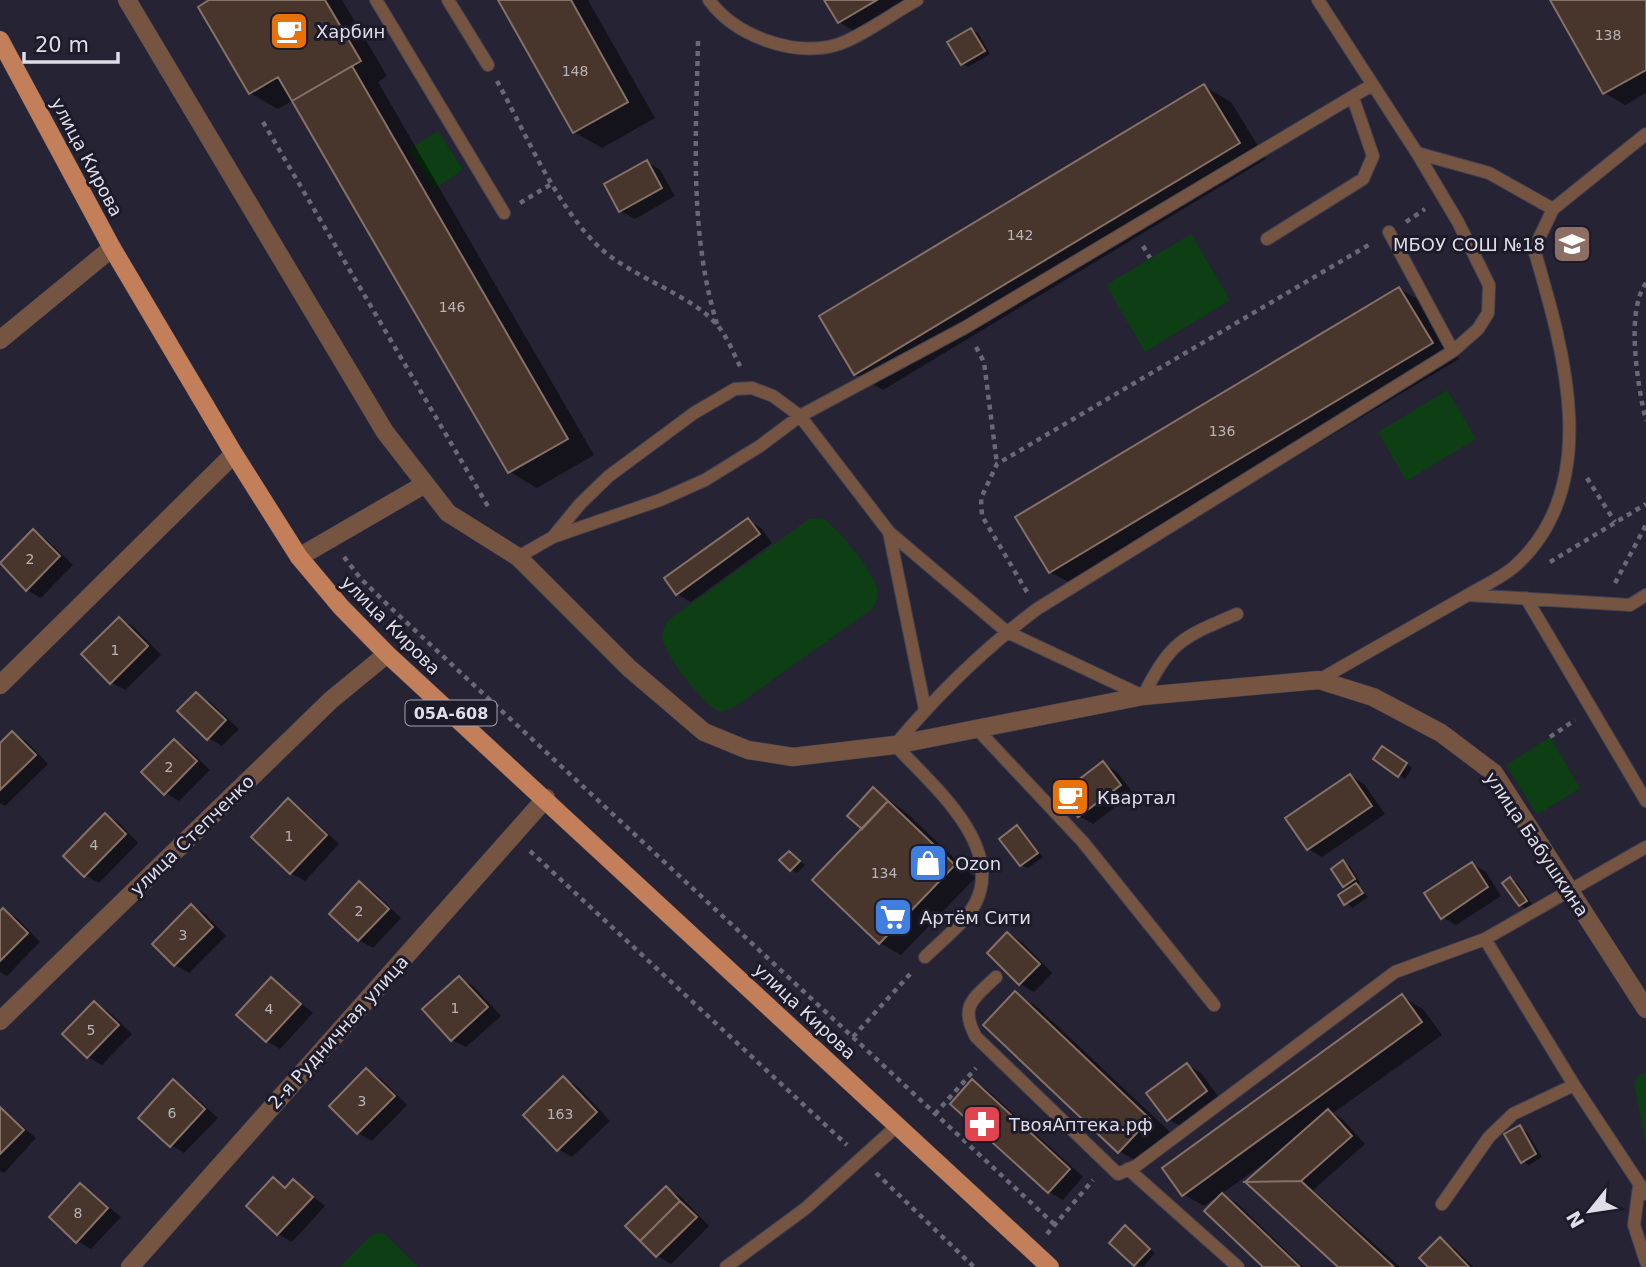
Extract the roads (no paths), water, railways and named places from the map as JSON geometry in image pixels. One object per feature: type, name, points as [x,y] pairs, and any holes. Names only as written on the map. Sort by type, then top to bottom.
[{"type":"main road","name":"улица Кирова","points":[[0,40],[112,248],[234,453],[299,557],[341,607],[387,654],[546,798],[1050,1267]]},
{"type":"street","points":[[127,0],[385,432],[425,484],[448,513],[518,557],[629,668],[704,732],[748,750],[793,757],[895,746],[1143,696],[1320,680]]},
{"type":"street","points":[[0,340],[112,248]]},
{"type":"street","points":[[0,685],[234,453]]},
{"type":"street","points":[[299,557],[425,484]]},
{"type":"street","name":"улица Степченко","points":[[0,1021],[331,700],[387,654]]},
{"type":"street","name":"улица Бабушкина","points":[[1320,680],[1373,697],[1441,733],[1494,773],[1646,1009]]},
{"type":"street","name":"2-я Рудничная улица","points":[[130,1267],[546,798]]},
{"type":"lane","points":[[376,0],[504,213]]},
{"type":"lane","points":[[448,0],[488,65]]},
{"type":"lane","points":[[709,0],[738,26],[774,44],[801,48],[837,45],[917,0]]},
{"type":"lane","points":[[925,957],[974,905],[983,883],[973,841],[964,820],[895,746],[925,709],[1007,632],[1037,609],[1453,351],[1478,329],[1488,313],[1489,285],[1443,197],[1318,0]]},
{"type":"lane","points":[[518,557],[553,537],[660,500],[705,480],[760,446],[800,416],[966,327],[1373,85]]},
{"type":"lane","points":[[1267,239],[1363,179],[1373,156],[1353,98]]},
{"type":"lane","points":[[1320,680],[1513,568],[1534,545],[1550,519],[1570,453],[1570,410],[1534,248],[1553,209],[1646,134]]},
{"type":"lane","points":[[1417,153],[1489,173],[1553,209]]},
{"type":"lane","points":[[1389,232],[1453,351]]},
{"type":"lane","points":[[553,537],[580,504],[639,451],[735,389],[752,388],[773,396],[800,416],[889,532],[1007,632],[1143,696],[1164,656],[1187,635],[1237,614]]},
{"type":"lane","points":[[889,532],[925,709]]},
{"type":"lane","points":[[1468,595],[1630,604],[1646,611]]},
{"type":"lane","points":[[1630,604],[1646,595]]},
{"type":"lane","points":[[1526,598],[1646,801]]},
{"type":"lane","points":[[976,728],[1083,842],[1214,1005]]},
{"type":"lane","points":[[996,976],[969,1006],[967,1020],[976,1038],[1118,1174],[1395,971],[1485,939],[1646,847]]},
{"type":"lane","points":[[1485,939],[1574,1085],[1643,1191],[1634,1225],[1646,1262]]},
{"type":"lane","points":[[1442,1204],[1489,1137],[1513,1114],[1574,1085]]},
{"type":"lane","points":[[726,1267],[806,1208],[898,1125]]},
{"type":"lane","points":[[1128,1169],[1238,1267]]},
{"type":"place","name":"Харбин","points":[[289,31]]},
{"type":"place","name":"МБОУ СОШ №18","points":[[1572,244]]},
{"type":"place","name":"Квартал","points":[[1070,797]]},
{"type":"place","name":"Ozon","points":[[928,863]]},
{"type":"place","name":"Артём Сити","points":[[893,917]]},
{"type":"place","name":"ТвояАптека.рф","points":[[982,1124]]}]
